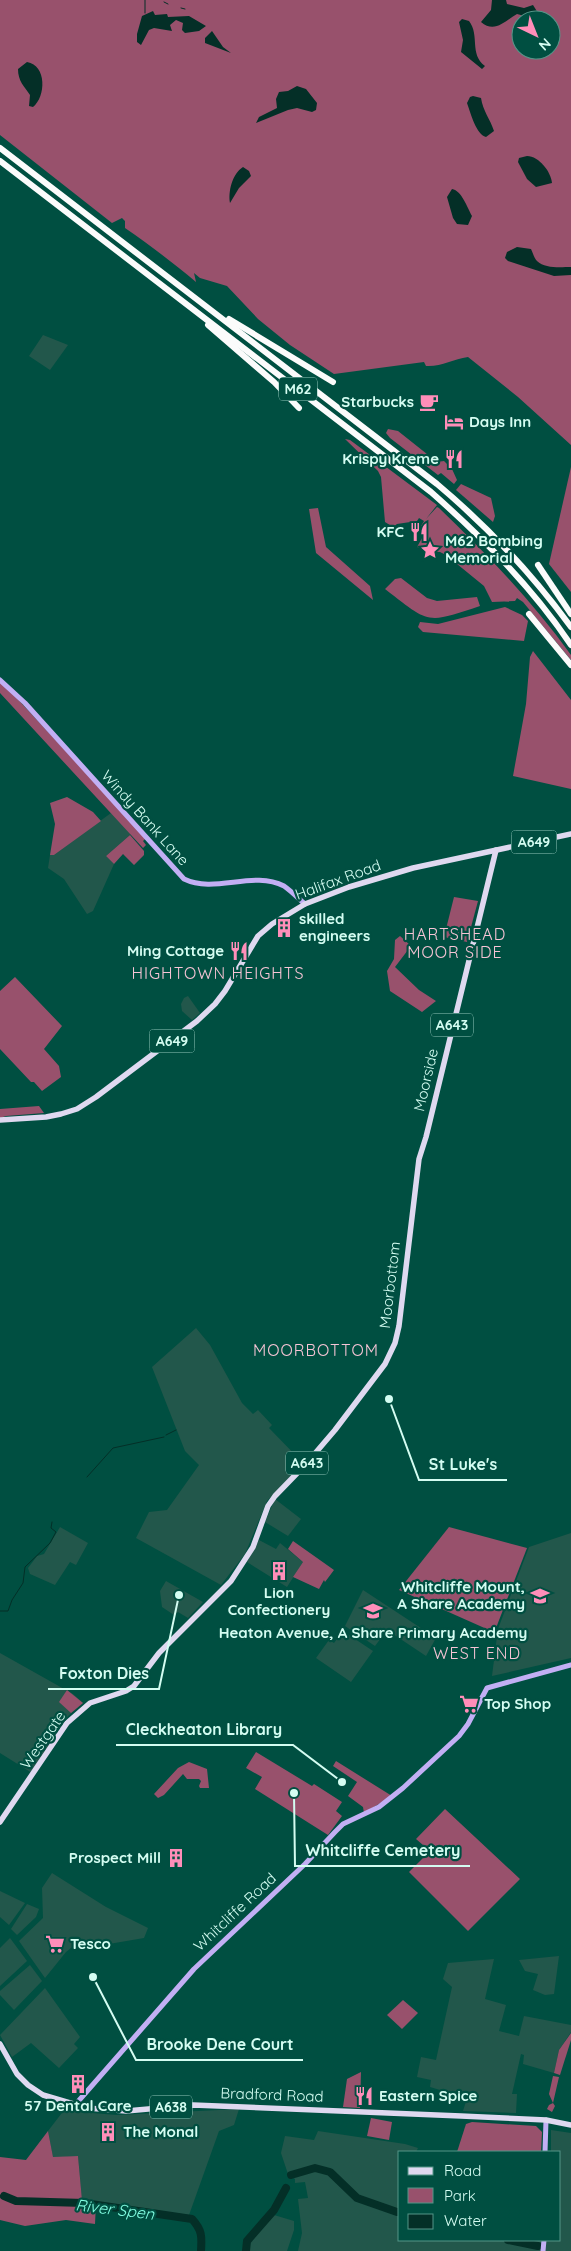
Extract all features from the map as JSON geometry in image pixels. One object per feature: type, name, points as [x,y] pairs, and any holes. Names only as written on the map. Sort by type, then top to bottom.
[{"type":"highway","name":"M62","points":[[0,148],[318,392],[464,507],[516,559],[571,627]]},
{"type":"highway","name":"M62","points":[[0,161],[438,498],[492,547],[571,645]]},
{"type":"highway","points":[[196,299],[333,382]]},
{"type":"highway","points":[[186,304],[223,340],[274,382],[299,408]]},
{"type":"highway","points":[[538,565],[571,614]]},
{"type":"highway","points":[[529,614],[571,665]]},
{"type":"main road","name":"Windy Bank Lane","points":[[0,680],[25,703],[184,879],[198,884],[265,880],[285,887],[305,904]]},
{"type":"main road","name":"A649","points":[[496,850],[571,834]]},
{"type":"main road","name":"Halifax Road","points":[[0,1120],[46,1117],[61,1114],[77,1109],[96,1097],[197,1021],[216,1004],[258,936],[272,924],[305,904],[379,878],[442,861],[496,850]]},
{"type":"main road","name":"Moorside","points":[[414,1201],[419,1159],[496,850]]},
{"type":"main road","name":"Moorbottom","points":[[268,1506],[282,1487],[306,1464],[344,1418],[385,1364],[395,1342],[399,1326],[414,1201]]},
{"type":"main road","name":"Westgate","points":[[0,1822],[67,1722],[90,1703],[126,1691],[134,1686],[153,1660],[231,1581],[253,1547],[268,1506]]},
{"type":"main road","name":"Whitcliffe Road","points":[[75,2105],[205,1957],[304,1864],[339,1828],[379,1807],[403,1788],[459,1736],[468,1724],[487,1688],[571,1665]]},
{"type":"main road","name":"Bradford Road","points":[[0,2044],[17,2074],[28,2085],[42,2095],[75,2105],[126,2111],[193,2105],[546,2120],[571,2125]]},
{"type":"main road","points":[[546,2120],[546,2151]]},
{"type":"shaded area","points":[[43,335],[68,345],[50,370],[29,356]]},
{"type":"shaded area","points":[[111,813],[131,834],[106,856],[114,864],[93,911],[87,914],[64,879],[48,868],[50,855],[54,855]]},
{"type":"shaded area","points":[[188,996],[200,1013],[192,1020],[182,1011],[181,1004],[184,998]]},
{"type":"shaded area","points":[[196,1328],[210,1345],[242,1403],[253,1414],[258,1410],[272,1425],[269,1428],[303,1463],[267,1501],[245,1554],[221,1585],[136,1538],[149,1512],[167,1510],[199,1465],[185,1451],[152,1367]]},
{"type":"shaded area","points":[[275,1499],[301,1519],[288,1536],[265,1522]]},
{"type":"shaded area","points":[[60,1527],[88,1543],[76,1565],[70,1562],[55,1585],[30,1574],[28,1568],[37,1556],[44,1554]]},
{"type":"shaded area","name":"Whitcliffe Mount, A Share Academy","points":[[571,1533],[571,1658],[492,1676],[498,1629],[529,1547]]},
{"type":"shaded area","name":"Lion Confectionery","points":[[259,1540],[276,1549],[280,1543],[303,1562],[287,1587],[247,1562]]},
{"type":"shaded area","points":[[166,1581],[203,1602],[188,1618],[178,1612],[174,1615],[162,1607],[160,1591]]},
{"type":"shaded area","name":"Heaton Avenue, A Share Primary Academy","points":[[363,1590],[436,1638],[426,1656],[387,1630],[375,1646],[345,1626]]},
{"type":"shaded area","points":[[343,1631],[373,1651],[351,1682],[316,1658],[329,1640],[334,1643]]},
{"type":"shaded area","points":[[0,1653],[73,1694],[83,1703],[68,1716],[32,1773],[0,1753]]},
{"type":"shaded area","points":[[52,1873],[106,1907],[148,1928],[144,1938],[103,1945],[76,1944],[66,1952],[45,1978],[19,1941],[43,1918],[42,1888]]},
{"type":"shaded area","points":[[0,1891],[25,1903],[9,1925],[0,1917]]},
{"type":"shaded area","points":[[27,1904],[39,1909],[36,1917],[17,1935],[11,1929]]},
{"type":"shaded area","points":[[10,1938],[27,1961],[0,1986],[0,1948]]},
{"type":"shaded area","points":[[559,1956],[554,1994],[545,1995],[533,1990],[538,1974],[525,1971],[519,1960]]},
{"type":"shaded area","points":[[494,1959],[485,1999],[506,2005],[499,2031],[519,2036],[524,2016],[571,2025],[571,2032],[559,2050],[554,2073],[523,2064],[524,2055],[521,2054],[512,2094],[517,2094],[516,2113],[463,2111],[467,2098],[458,2097],[457,2095],[430,2087],[431,2080],[417,2077],[421,2057],[436,2060],[452,1987],[443,1979],[448,1963]]},
{"type":"shaded area","points":[[30,1965],[42,1981],[14,2010],[0,1995],[0,1991]]},
{"type":"shaded area","points":[[45,1988],[80,2037],[74,2044],[78,2048],[59,2068],[31,2043],[12,2057],[0,2035]]},
{"type":"shaded area","points":[[68,2105],[79,2112],[117,2115],[239,2109],[234,2125],[219,2131],[189,2215],[82,2201],[78,2156],[53,2158],[48,2131]]},
{"type":"shaded area","points":[[551,2130],[571,2133],[571,2251],[298,2251],[302,2233],[298,2199],[308,2198],[305,2182],[295,2183],[295,2179],[288,2174],[281,2153],[285,2136],[314,2140],[318,2131],[405,2144],[418,2148],[416,2151],[398,2151],[398,2241],[561,2241],[561,2151],[551,2151]]},
{"type":"shaded area","points":[[274,2215],[294,2221],[294,2230],[287,2251],[248,2251],[251,2241]]},
{"type":"green space","points":[[0,0],[571,0],[571,445],[518,397],[468,357],[431,366],[426,366],[424,362],[334,374],[290,345],[258,319],[227,286],[200,278],[194,273],[196,282],[125,228],[125,221],[122,218],[112,223],[0,135]]},
{"type":"green space","points":[[388,429],[398,431],[437,462],[444,461],[452,469],[457,480],[454,484],[441,473],[438,475],[390,438],[386,433]]},
{"type":"green space","points":[[345,439],[350,440],[437,505],[426,519],[437,507],[457,525],[525,597],[571,655],[571,660],[523,602],[517,598],[515,601],[492,602],[484,586],[446,555],[440,552],[423,551],[424,549],[417,547],[426,531],[421,526],[424,521],[419,518],[417,521],[397,524],[393,527],[385,522],[381,477],[378,471]]},
{"type":"green space","points":[[571,467],[571,592],[549,564]]},
{"type":"green space","points":[[461,484],[491,498],[495,516],[493,522],[456,490]]},
{"type":"green space","points":[[318,508],[326,547],[370,586],[373,600],[316,553],[309,509]]},
{"type":"green space","points":[[401,578],[427,598],[437,601],[477,597],[480,606],[438,618],[421,615],[385,589],[395,579]]},
{"type":"green space","points":[[505,607],[522,615],[528,621],[524,641],[423,632],[418,627],[420,622],[438,624]]},
{"type":"green space","points":[[533,651],[571,700],[571,789],[513,776],[526,704],[530,657]]},
{"type":"green space","points":[[0,680],[146,838],[143,841],[146,845],[143,848],[0,693]]},
{"type":"green space","points":[[67,797],[93,812],[101,821],[54,855],[50,855],[55,824],[50,803]]},
{"type":"green space","points":[[130,835],[144,851],[144,855],[134,865],[123,854],[114,864],[106,856]]},
{"type":"green space","points":[[454,897],[478,901],[467,942],[444,937]]},
{"type":"green space","points":[[400,936],[411,946],[395,967],[419,990],[436,1001],[422,1012],[390,991],[387,971],[394,959],[395,940]]},
{"type":"green space","points":[[15,977],[62,1026],[44,1049],[59,1066],[61,1077],[42,1091],[0,1049],[0,991]]},
{"type":"green space","points":[[39,1106],[44,1113],[0,1118],[0,1109]]},
{"type":"green space","points":[[449,1527],[527,1548],[496,1628],[489,1630],[399,1590]]},
{"type":"green space","points":[[293,1541],[334,1570],[325,1582],[324,1580],[319,1589],[293,1577],[303,1562],[288,1549]]},
{"type":"green space","points":[[67,1690],[83,1703],[71,1713],[59,1702]]},
{"type":"green space","points":[[256,1752],[342,1802],[336,1811],[342,1816],[328,1835],[255,1789],[262,1777],[246,1768]]},
{"type":"green space","points":[[336,1761],[392,1796],[364,1813],[363,1807],[348,1796],[357,1782],[333,1766]]},
{"type":"green space","points":[[189,1762],[207,1769],[209,1788],[200,1788],[201,1781],[199,1779],[187,1779],[183,1774],[164,1795],[158,1798],[154,1794],[178,1768]]},
{"type":"green space","points":[[445,1809],[520,1879],[468,1931],[409,1872],[430,1851],[416,1839]]},
{"type":"green space","points":[[403,2000],[418,2013],[402,2029],[387,2015]]},
{"type":"green space","points":[[571,2033],[571,2040],[560,2075],[554,2073],[559,2050]]},
{"type":"green space","points":[[361,2072],[360,2108],[343,2107],[347,2079]]},
{"type":"green space","points":[[553,2076],[559,2077],[553,2103],[549,2094]]},
{"type":"green space","points":[[553,2103],[555,2106],[552,2112],[547,2109]]},
{"type":"green space","points":[[371,2118],[392,2122],[389,2140],[367,2136]]},
{"type":"green space","points":[[472,2122],[536,2126],[542,2132],[541,2151],[457,2151],[466,2124]]},
{"type":"green space","points":[[48,2131],[53,2157],[78,2156],[82,2200],[96,2203],[95,2224],[66,2220],[25,2226],[0,2220],[0,2157],[26,2160]]},
{"type":"water","points":[[492,0],[506,0],[507,4],[524,8],[533,5],[536,10],[511,10],[511,18],[500,25],[491,27],[481,22],[491,10]]},
{"type":"water","points":[[153,11],[155,15],[167,14],[168,17],[189,16],[206,26],[199,31],[185,33],[182,30],[183,23],[176,20],[170,25],[172,31],[154,28],[149,30],[141,45],[137,42],[137,34],[142,16]]},
{"type":"water","points":[[462,19],[469,21],[472,26],[477,56],[485,66],[482,69],[461,52],[463,40],[459,22]]},
{"type":"water","points":[[212,31],[223,47],[231,53],[205,43],[205,38]]},
{"type":"water","points":[[27,62],[34,64],[38,69],[42,82],[40,96],[33,107],[29,106],[30,95],[18,73],[18,69]]},
{"type":"water","points":[[297,86],[306,89],[317,103],[316,110],[312,112],[297,108],[256,123],[259,117],[277,108],[276,99],[279,92],[288,91]]},
{"type":"water","points":[[470,97],[481,98],[494,131],[486,137],[479,132],[467,103]]},
{"type":"water","points":[[527,156],[536,159],[544,165],[552,183],[536,187],[527,179],[518,162],[519,158]]},
{"type":"water","points":[[243,167],[249,171],[251,176],[239,188],[230,203],[232,183],[236,174]]},
{"type":"water","points":[[452,189],[459,193],[472,216],[468,225],[457,224],[453,218],[447,197]]},
{"type":"water","points":[[517,247],[531,249],[540,264],[553,267],[571,267],[571,275],[554,276],[508,261],[505,258],[507,252]]},
{"type":"waterway","points":[[145,0],[145,13]]},
{"type":"waterway","points":[[164,2],[168,4]]},
{"type":"waterway","points":[[181,8],[185,9]]},
{"type":"waterway","points":[[166,1435],[176,1430]]},
{"type":"waterway","points":[[87,1477],[113,1448],[164,1437]]},
{"type":"waterway","points":[[0,1611],[8,1611],[12,1600],[23,1583],[25,1567],[50,1543],[56,1532],[51,1528],[52,1522]]},
{"type":"waterway","name":"River Spen","points":[[291,2175],[315,2168],[330,2172],[357,2198],[397,2212]]},
{"type":"waterway","name":"River Spen","points":[[246,2251],[247,2241],[274,2210],[286,2188]]},
{"type":"waterway","name":"River Spen","points":[[4,2196],[16,2201],[84,2203],[192,2219],[201,2233],[201,2251]]},
{"type":"waterway","name":"River Spen","points":[[513,2241],[538,2246]]},
{"type":"place","name":"Starbucks","points":[[429,402]]},
{"type":"place","name":"Days Inn","points":[[454,422]]},
{"type":"place","name":"Krispy Kreme","points":[[454,459]]},
{"type":"place","name":"KFC","points":[[419,532]]},
{"type":"place","name":"M62 Bombing Memorial","points":[[430,550]]},
{"type":"place","name":"skilled engineers","points":[[284,928]]},
{"type":"place","name":"Ming Cottage","points":[[239,951]]},
{"type":"place","name":"St Luke's","points":[[389,1399]]},
{"type":"place","name":"Lion Confectionery","points":[[279,1571]]},
{"type":"place","name":"Foxton Dies","points":[[179,1595]]},
{"type":"place","name":"Whitcliffe Mount, A Share Academy","points":[[540,1596]]},
{"type":"place","name":"Heaton Avenue, A Share Primary Academy","points":[[373,1611]]},
{"type":"place","name":"Top Shop","points":[[469,1704]]},
{"type":"place","name":"Cleckheaton Library","points":[[342,1782]]},
{"type":"place","name":"Whitcliffe Cemetery","points":[[294,1793]]},
{"type":"place","name":"Prospect Mill","points":[[176,1858]]},
{"type":"place","name":"Tesco","points":[[55,1944]]},
{"type":"place","name":"Brooke Dene Court","points":[[93,1977]]},
{"type":"place","name":"57 Dental Care","points":[[78,2084]]},
{"type":"place","name":"Eastern Spice","points":[[364,2096]]},
{"type":"place","name":"The Monal","points":[[108,2132]]},
{"type":"district","name":"HARTSHEAD MOOR SIDE","points":[[455,943]]},
{"type":"district","name":"HIGHTOWN HEIGHTS","points":[[218,973]]},
{"type":"district","name":"MOORBOTTOM","points":[[316,1350]]},
{"type":"district","name":"WEST END","points":[[477,1653]]}]
